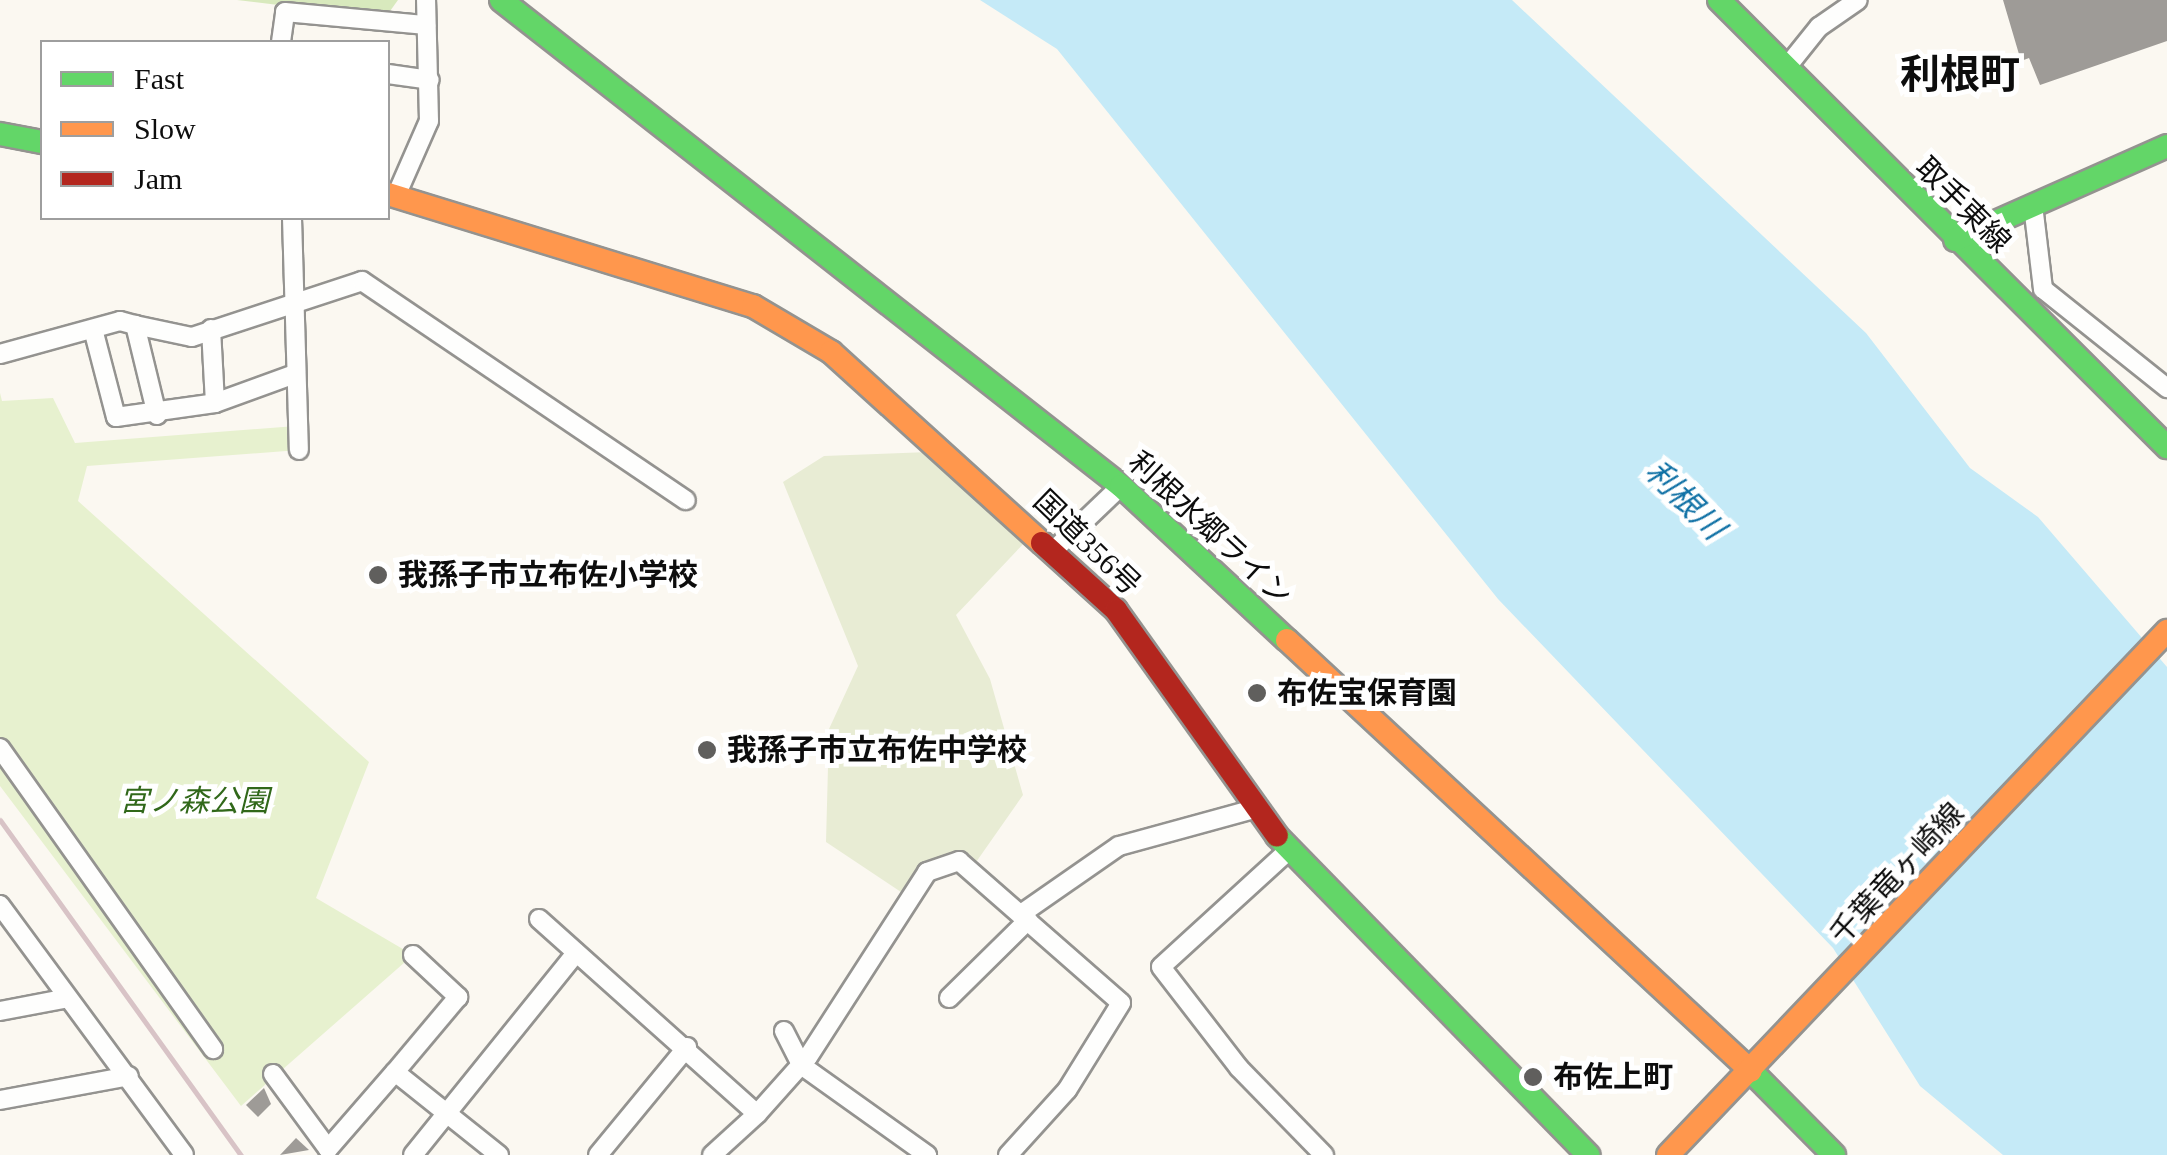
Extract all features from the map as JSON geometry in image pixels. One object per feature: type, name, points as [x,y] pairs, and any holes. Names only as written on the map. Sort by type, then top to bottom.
[{"type":"main road","name":"利根水郷ライン","points":[[501,0],[1121,486],[1759,1064],[1834,1155]]},
{"type":"main road","name":"取手東線","points":[[1719,0],[1955,240],[2167,447]]},
{"type":"main road","points":[[0,134],[40,142]]},
{"type":"main road","points":[[1955,240],[2167,146]]},
{"type":"main road","name":"国道356号","points":[[392,195],[665,275],[790,324],[1054,550],[1141,640],[1254,809],[1289,850],[1588,1155]]},
{"type":"main road","name":"千葉竜ヶ崎線","points":[[1668,1155],[1759,1064],[2167,631]]},
{"type":"street","points":[[392,195],[429,121],[426,0]]},
{"type":"street","points":[[1786,68],[1819,27],[1858,0]]},
{"type":"street","points":[[281,40],[285,12],[426,25]]},
{"type":"street","points":[[390,74],[430,80]]},
{"type":"street","points":[[2033,205],[2043,288],[2164,383]]},
{"type":"street","points":[[292,220],[298,301],[292,375],[298,450]]},
{"type":"street","points":[[0,354],[93,329],[135,325],[192,337],[362,281],[686,500]]},
{"type":"street","points":[[135,325],[157,416]]},
{"type":"street","points":[[93,329],[116,417],[157,416],[215,403],[292,375]]},
{"type":"street","points":[[211,329],[215,403]]},
{"type":"street","points":[[1054,550],[1121,486]]},
{"type":"street","points":[[0,748],[213,1049]]},
{"type":"street","points":[[950,998],[1025,917],[1119,846],[1254,809]]},
{"type":"street","points":[[1289,850],[1161,967],[1239,1068],[1324,1155]]},
{"type":"street","points":[[712,1155],[757,1114],[801,1065],[886,923],[943,860],[958,861],[1025,917],[1114,994],[1122,1014],[1008,1155]]},
{"type":"street","points":[[4,916],[129,1076],[183,1153],[163,1155]]},
{"type":"street","points":[[540,919],[757,1114]]},
{"type":"street","points":[[413,1155],[576,953]]},
{"type":"street","points":[[273,1074],[328,1149],[458,997],[413,955]]},
{"type":"street","points":[[0,1011],[68,998]]},
{"type":"street","points":[[784,1031],[801,1065],[927,1155]]},
{"type":"street","points":[[598,1155],[687,1048]]},
{"type":"street","points":[[395,1072],[499,1155]]},
{"type":"street","points":[[0,1100],[129,1076]]},
{"type":"green space","points":[[237,0],[398,0],[385,18]]},
{"type":"green space","name":"宮ノ森公園","points":[[0,393],[2,401],[53,398],[75,443],[296,426],[299,450],[87,466],[78,501],[369,762],[316,898],[413,955],[241,1106],[0,786]]},
{"type":"green space","points":[[929,452],[1027,540],[956,615],[990,679],[1023,795],[967,875],[939,864],[907,896],[826,842],[829,729],[858,666],[783,482],[824,456]]},
{"type":"water","name":"利根川","points":[[980,0],[1512,0],[1866,333],[1970,468],[2038,517],[2167,667],[2167,1155],[2003,1155],[1920,1086],[1833,948],[1498,599],[1057,49]]},
{"type":"building","points":[[2003,0],[2167,0],[2167,41],[2040,85],[2029,58],[2021,61]]},
{"type":"building","points":[[264,1088],[271,1104],[258,1117],[246,1105]]},
{"type":"building","points":[[296,1138],[309,1150],[280,1155]]},
{"type":"railway","points":[[0,820],[241,1155]]},
{"type":"traffic: fast","points":[[501,0],[1121,486],[1287,640]]},
{"type":"traffic: fast","points":[[1719,0],[2167,447]]},
{"type":"traffic: fast","points":[[0,134],[40,142]]},
{"type":"traffic: fast","points":[[1955,240],[2167,146]]},
{"type":"traffic: fast","points":[[1277,836],[1588,1155]]},
{"type":"traffic: fast","points":[[1751,1071],[1834,1155]]},
{"type":"traffic: slow","points":[[390,195],[753,306],[831,352],[1042,543]]},
{"type":"traffic: slow","points":[[1668,1155],[2167,631]]},
{"type":"traffic: slow","points":[[1287,640],[1751,1071]]},
{"type":"traffic: jam","points":[[1042,543],[1116,610],[1277,836]]},
{"type":"place","name":"我孫子市立布佐小学校","points":[[378,575]]},
{"type":"place","name":"布佐宝保育園","points":[[1257,693]]},
{"type":"place","name":"我孫子市立布佐中学校","points":[[707,750]]},
{"type":"place","name":"布佐上町","points":[[1533,1077]]},
{"type":"district","name":"利根町","points":[[1960,75]]}]
